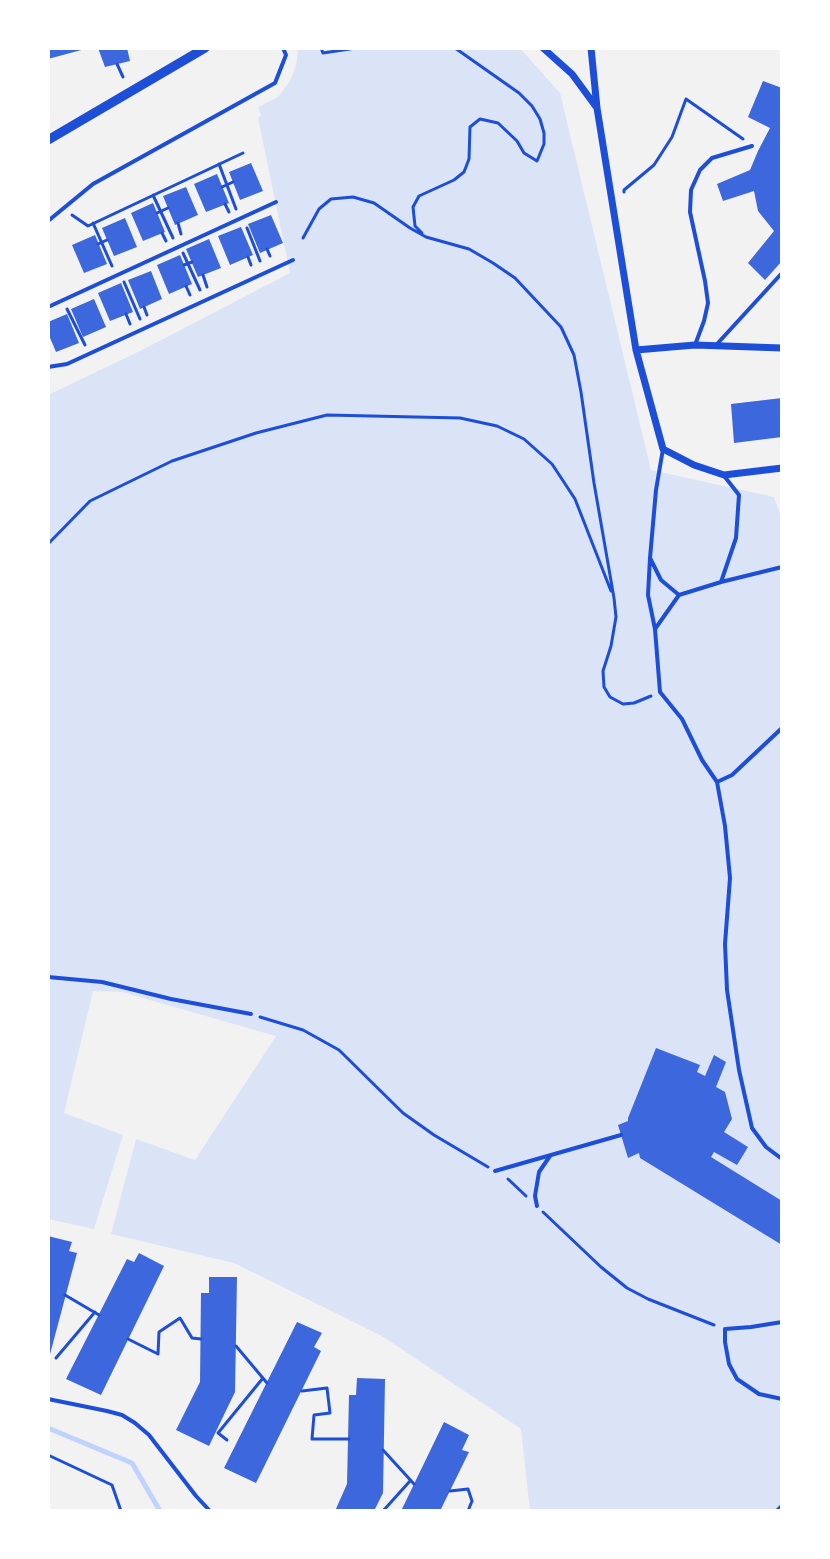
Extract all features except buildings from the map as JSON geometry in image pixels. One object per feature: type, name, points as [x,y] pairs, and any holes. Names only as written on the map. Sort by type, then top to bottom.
[{"type":"street","points":[[48,140],[205,48]]},
{"type":"street","points":[[543,48],[572,74],[597,108]]},
{"type":"street","points":[[591,48],[597,108],[636,350],[663,449],[694,465],[724,475],[782,468]]},
{"type":"street","points":[[636,350],[695,345],[782,348]]},
{"type":"lane","points":[[48,221],[93,184],[275,83],[286,55],[283,48]]},
{"type":"lane","points":[[695,345],[708,303],[690,212],[691,190],[700,170],[712,158],[752,146]]},
{"type":"lane","points":[[48,307],[276,202]]},
{"type":"lane","points":[[48,367],[67,364],[293,260]]},
{"type":"lane","points":[[716,346],[782,273]]},
{"type":"lane","points":[[663,449],[656,490],[648,595],[655,629],[660,692],[682,719],[702,760],[717,782],[730,878],[725,944],[727,990],[739,1070],[752,1128],[766,1147],[782,1159]]},
{"type":"lane","points":[[721,582],[736,538],[739,495],[724,475]]},
{"type":"lane","points":[[650,558],[661,580],[679,595]]},
{"type":"lane","points":[[655,629],[679,595],[782,567]]},
{"type":"lane","points":[[717,782],[732,775],[782,728]]},
{"type":"lane","points":[[48,977],[102,982],[251,1014]]},
{"type":"lane","points":[[495,1171],[621,1135]]},
{"type":"lane","points":[[537,1206],[535,1196],[539,1172],[551,1155]]},
{"type":"lane","points":[[782,1322],[725,1329],[729,1364],[737,1379],[759,1394],[782,1399]]},
{"type":"lane","points":[[48,1399],[122,1415],[135,1423],[149,1435],[210,1511]]},
{"type":"path","points":[[321,48],[323,53],[356,48]]},
{"type":"path","points":[[426,237],[415,226],[413,207],[419,196],[464,172],[469,159],[470,127],[480,119],[498,123],[517,141],[524,153],[537,161],[544,144],[540,119],[532,106],[519,93],[455,48]]},
{"type":"path","points":[[117,64],[123,77]]},
{"type":"path","points":[[624,190],[654,165],[672,137],[686,99],[752,146]]},
{"type":"path","points":[[68,213],[88,226],[243,153]]},
{"type":"path","points":[[219,164],[224,186],[236,209]]},
{"type":"path","points":[[224,186],[233,182]]},
{"type":"path","points":[[153,195],[173,238]]},
{"type":"path","points":[[303,238],[319,209],[331,199],[353,197],[374,203],[426,237],[469,249],[493,263],[515,278],[561,327],[574,355],[614,598],[616,617],[603,671],[604,687],[610,697],[623,704],[634,703],[660,692]]},
{"type":"path","points":[[225,204],[229,212]]},
{"type":"path","points":[[159,212],[168,208]]},
{"type":"path","points":[[93,223],[112,266]]},
{"type":"path","points":[[178,223],[181,234]]},
{"type":"path","points":[[245,224],[260,261]]},
{"type":"path","points":[[410,228],[415,226]]},
{"type":"path","points":[[162,233],[166,241]]},
{"type":"path","points":[[267,249],[270,256]]},
{"type":"path","points":[[248,257],[251,265]]},
{"type":"path","points":[[187,262],[200,290]]},
{"type":"path","points":[[203,275],[207,287]]},
{"type":"path","points":[[186,286],[190,295]]},
{"type":"path","points":[[127,288],[140,319]]},
{"type":"path","points":[[144,307],[147,315]]},
{"type":"path","points":[[67,308],[85,345]]},
{"type":"path","points":[[126,314],[130,324]]},
{"type":"path","points":[[48,544],[90,501],[172,461],[256,433],[327,415],[460,418],[497,426],[524,439],[552,464],[575,499],[614,598]]},
{"type":"path","points":[[56,1358],[97,1313],[65,1295]]},
{"type":"path","points":[[128,1339],[158,1354],[159,1332],[180,1318],[192,1338],[201,1339]]},
{"type":"path","points":[[236,1346],[267,1383]]},
{"type":"path","points":[[227,1440],[218,1433],[263,1378]]},
{"type":"path","points":[[302,1391],[327,1388],[330,1413],[314,1415],[312,1439],[349,1439]]},
{"type":"path","points":[[383,1450],[414,1484]]},
{"type":"path","points":[[48,1455],[112,1485],[121,1511]]},
{"type":"path","points":[[383,1511],[410,1480]]},
{"type":"path","points":[[450,1491],[468,1489],[472,1501],[468,1511]]},
{"type":"path","points":[[776,1511],[782,1505]]},
{"type":"shaded area","points":[[297,48],[520,48],[560,93],[651,470],[774,497],[782,520],[782,1511],[530,1511],[521,1429],[382,1336],[234,1263],[111,1234],[136,1139],[195,1160],[276,1036],[122,992],[93,991],[64,1113],[123,1135],[94,1229],[48,1219],[48,395],[290,273],[258,107],[278,97],[290,81],[296,65]]},
{"type":"waterway","points":[[48,1428],[132,1463],[160,1511]]}]
